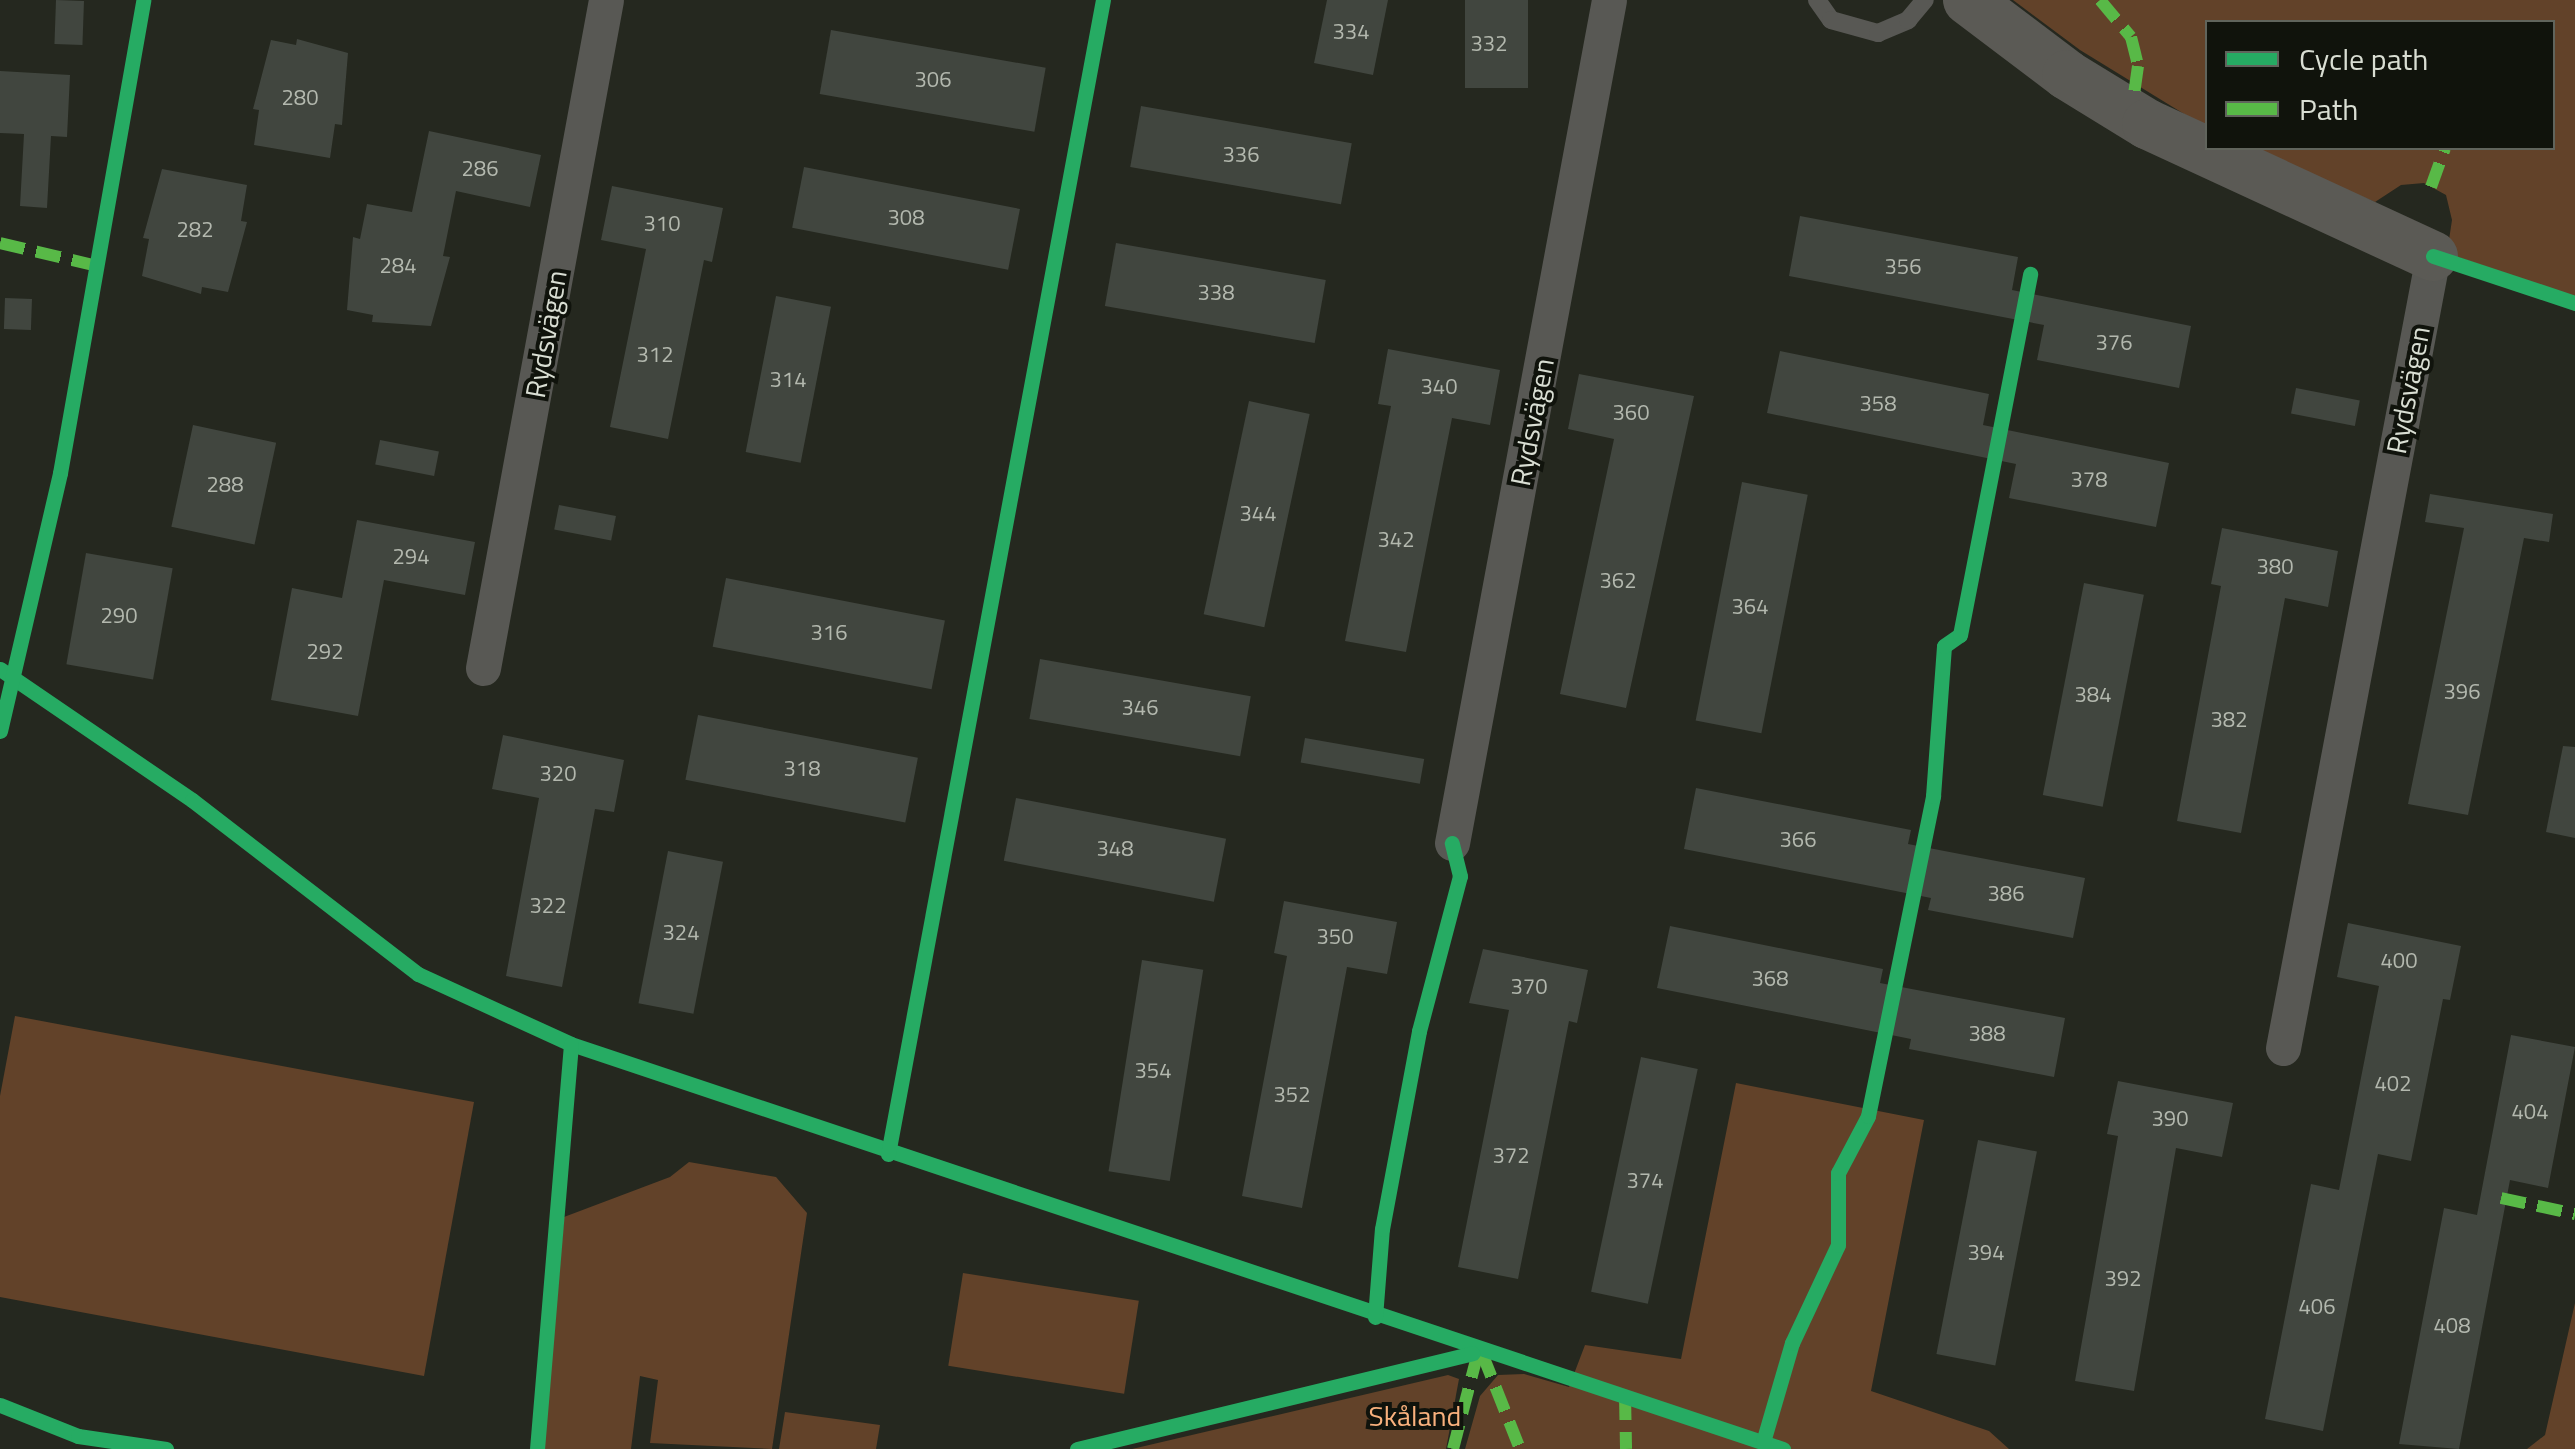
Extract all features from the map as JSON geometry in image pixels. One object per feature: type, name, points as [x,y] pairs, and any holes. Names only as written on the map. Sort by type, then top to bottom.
[{"type":"street","name":"Rydsvägen","points":[[483,668],[606,0]]},
{"type":"street","name":"Rydsvägen","points":[[1452,842],[1609,0]]},
{"type":"street","name":"Rydsvägen","points":[[1968,0],[2067,76],[2147,124],[2434,256],[2283,1048]]},
{"type":"lane","points":[[1817,0],[1831,20],[1878,34],[1908,20],[1924,0]]},
{"type":"green space","points":[[2013,0],[2575,0],[2575,299],[2447,253],[2452,220],[2446,195],[2424,183],[2401,185],[2375,202],[2248,150],[2555,150],[2555,20],[2205,20],[2205,127],[2080,50]]},
{"type":"green space","points":[[15,1016],[474,1102],[424,1376],[0,1297],[0,1096]]},
{"type":"green space","points":[[1736,1083],[1924,1120],[1871,1391],[1989,1431],[2009,1449],[1465,1449],[1480,1396],[1498,1375],[1524,1374],[1569,1387],[1585,1345],[1681,1359]]},
{"type":"green space","points":[[689,1162],[776,1177],[807,1213],[772,1449],[650,1443],[658,1380],[640,1376],[631,1449],[544,1449],[564,1217],[670,1177]]},
{"type":"green space","points":[[963,1273],[1139,1301],[1124,1394],[948,1366]]},
{"type":"green space","points":[[2575,1303],[2575,1449],[2527,1449],[2545,1435]]},
{"type":"green space","name":"Skåland","points":[[1448,1375],[1459,1379],[1446,1449],[1132,1449]]},
{"type":"green space","points":[[785,1412],[880,1425],[876,1449],[779,1449]]},
{"type":"building","points":[[56,0],[84,1],[82,45],[54,44]]},
{"type":"building","points":[[1327,0],[1388,0],[1373,75],[1314,63]]},
{"type":"building","points":[[1465,0],[1528,0],[1528,88],[1465,88]]},
{"type":"building","points":[[831,30],[1046,68],[1034,132],[820,94]]},
{"type":"building","points":[[297,39],[348,53],[342,125],[335,124],[330,158],[254,145],[259,110],[253,109],[271,40],[296,45]]},
{"type":"building","points":[[0,71],[70,75],[67,137],[51,136],[47,208],[20,206],[24,134],[0,133]]},
{"type":"building","points":[[1141,106],[1352,143],[1341,204],[1130,167]]},
{"type":"building","points":[[429,131],[541,155],[530,207],[456,191],[443,256],[450,257],[431,326],[372,322],[373,315],[347,310],[353,237],[360,239],[367,204],[412,212]]},
{"type":"building","points":[[804,167],[1020,209],[1008,270],[792,228]]},
{"type":"building","points":[[162,169],[247,185],[241,221],[247,222],[228,292],[202,287],[201,294],[142,276],[149,239],[143,238]]},
{"type":"building","points":[[612,186],[723,208],[712,262],[704,260],[668,439],[610,427],[646,249],[601,240]]},
{"type":"building","points":[[1800,216],[2018,257],[2012,290],[2191,326],[2179,388],[2037,360],[2044,325],[1789,276]]},
{"type":"building","points":[[1116,243],[1326,280],[1315,343],[1105,306]]},
{"type":"building","points":[[776,296],[831,307],[801,463],[746,452]]},
{"type":"building","points":[[5,298],[32,299],[31,330],[4,329]]},
{"type":"building","points":[[1388,349],[1500,370],[1490,425],[1452,418],[1406,652],[1345,641],[1391,406],[1378,404]]},
{"type":"building","points":[[1780,351],[1989,394],[1983,425],[2169,463],[2156,527],[2009,498],[2016,464],[1767,413]]},
{"type":"building","points":[[1579,374],[1694,396],[1626,708],[1560,694],[1614,439],[1568,429]]},
{"type":"building","points":[[2296,388],[2360,400],[2355,426],[2291,414]]},
{"type":"building","points":[[1249,401],[1310,414],[1264,627],[1204,614]]},
{"type":"building","points":[[193,425],[276,443],[255,544],[171,527]]},
{"type":"building","points":[[380,440],[439,451],[434,476],[375,465]]},
{"type":"building","points":[[1742,482],[1808,495],[1761,733],[1696,721]]},
{"type":"building","points":[[2430,494],[2553,514],[2549,542],[2524,538],[2468,815],[2408,804],[2464,528],[2425,522]]},
{"type":"building","points":[[559,505],[616,516],[611,541],[554,530]]},
{"type":"building","points":[[357,520],[475,542],[465,595],[384,580],[358,716],[271,700],[292,588],[342,598]]},
{"type":"building","points":[[2222,528],[2338,551],[2328,607],[2285,598],[2241,833],[2177,821],[2221,586],[2211,584]]},
{"type":"building","points":[[86,553],[173,568],[153,680],[66,664]]},
{"type":"building","points":[[726,578],[945,621],[932,689],[713,647]]},
{"type":"building","points":[[2084,583],[2144,595],[2103,807],[2043,795]]},
{"type":"building","points":[[1040,659],[1251,696],[1240,756],[1029,719]]},
{"type":"building","points":[[698,715],[918,758],[905,823],[685,780]]},
{"type":"building","points":[[503,735],[624,760],[614,812],[595,809],[562,987],[506,976],[539,798],[492,789]]},
{"type":"building","points":[[1305,738],[1424,759],[1420,784],[1301,763]]},
{"type":"building","points":[[2563,746],[2575,747],[2575,838],[2546,832]]},
{"type":"building","points":[[1696,788],[1911,830],[1908,844],[2085,878],[2073,938],[1928,910],[1931,898],[1684,849]]},
{"type":"building","points":[[1016,798],[1226,839],[1214,902],[1004,861]]},
{"type":"building","points":[[668,851],[723,862],[693,1014],[638,1003]]},
{"type":"building","points":[[1284,901],[1397,922],[1387,974],[1347,967],[1302,1208],[1242,1196],[1287,956],[1274,953]]},
{"type":"building","points":[[2348,923],[2461,946],[2450,1000],[2443,999],[2411,1161],[2378,1154],[2323,1431],[2265,1419],[2311,1184],[2339,1190],[2379,986],[2337,977]]},
{"type":"building","points":[[1670,926],[1883,969],[1880,983],[2065,1018],[2054,1077],[1909,1049],[1911,1039],[1657,988]]},
{"type":"building","points":[[1483,949],[1588,970],[1577,1023],[1569,1021],[1518,1279],[1458,1267],[1509,1010],[1469,1003]]},
{"type":"building","points":[[1142,960],[1203,970],[1170,1181],[1109,1171]]},
{"type":"building","points":[[2511,1035],[2575,1047],[2548,1188],[2510,1180],[2459,1449],[2399,1444],[2444,1208],[2477,1215]]},
{"type":"building","points":[[1641,1057],[1698,1069],[1648,1304],[1591,1292]]},
{"type":"building","points":[[2118,1081],[2233,1103],[2222,1157],[2176,1148],[2134,1391],[2075,1381],[2118,1136],[2107,1134]]},
{"type":"building","points":[[1978,1140],[2037,1151],[1995,1365],[1936,1354]]},
{"type":"marked path","points":[[2100,0],[2131,37],[2138,66],[2134,93]]},
{"type":"marked path","points":[[2431,187],[2444,150]]},
{"type":"marked path","points":[[0,243],[97,266]]},
{"type":"marked path","points":[[2501,1198],[2575,1214]]},
{"type":"marked path","points":[[1453,1449],[1478,1352]]},
{"type":"marked path","points":[[1482,1353],[1520,1449]]},
{"type":"marked path","points":[[1625,1395],[1626,1449]]},
{"type":"cycle path","points":[[0,731],[60,473],[143,0]]},
{"type":"cycle path","points":[[888,1154],[1103,0]]},
{"type":"cycle path","points":[[2433,256],[2575,303]]},
{"type":"cycle path","points":[[1763,1442],[1792,1343],[1838,1245],[1838,1173],[1868,1116],[1933,796],[1944,646],[1960,635],[2030,274]]},
{"type":"cycle path","points":[[0,669],[192,800],[418,974],[571,1044],[1783,1449]]},
{"type":"cycle path","points":[[1375,1317],[1382,1229],[1419,1031],[1460,876],[1452,843]]},
{"type":"cycle path","points":[[537,1449],[571,1044]]},
{"type":"cycle path","points":[[1077,1449],[1473,1353]]},
{"type":"cycle path","points":[[0,1405],[78,1436],[166,1449]]}]
